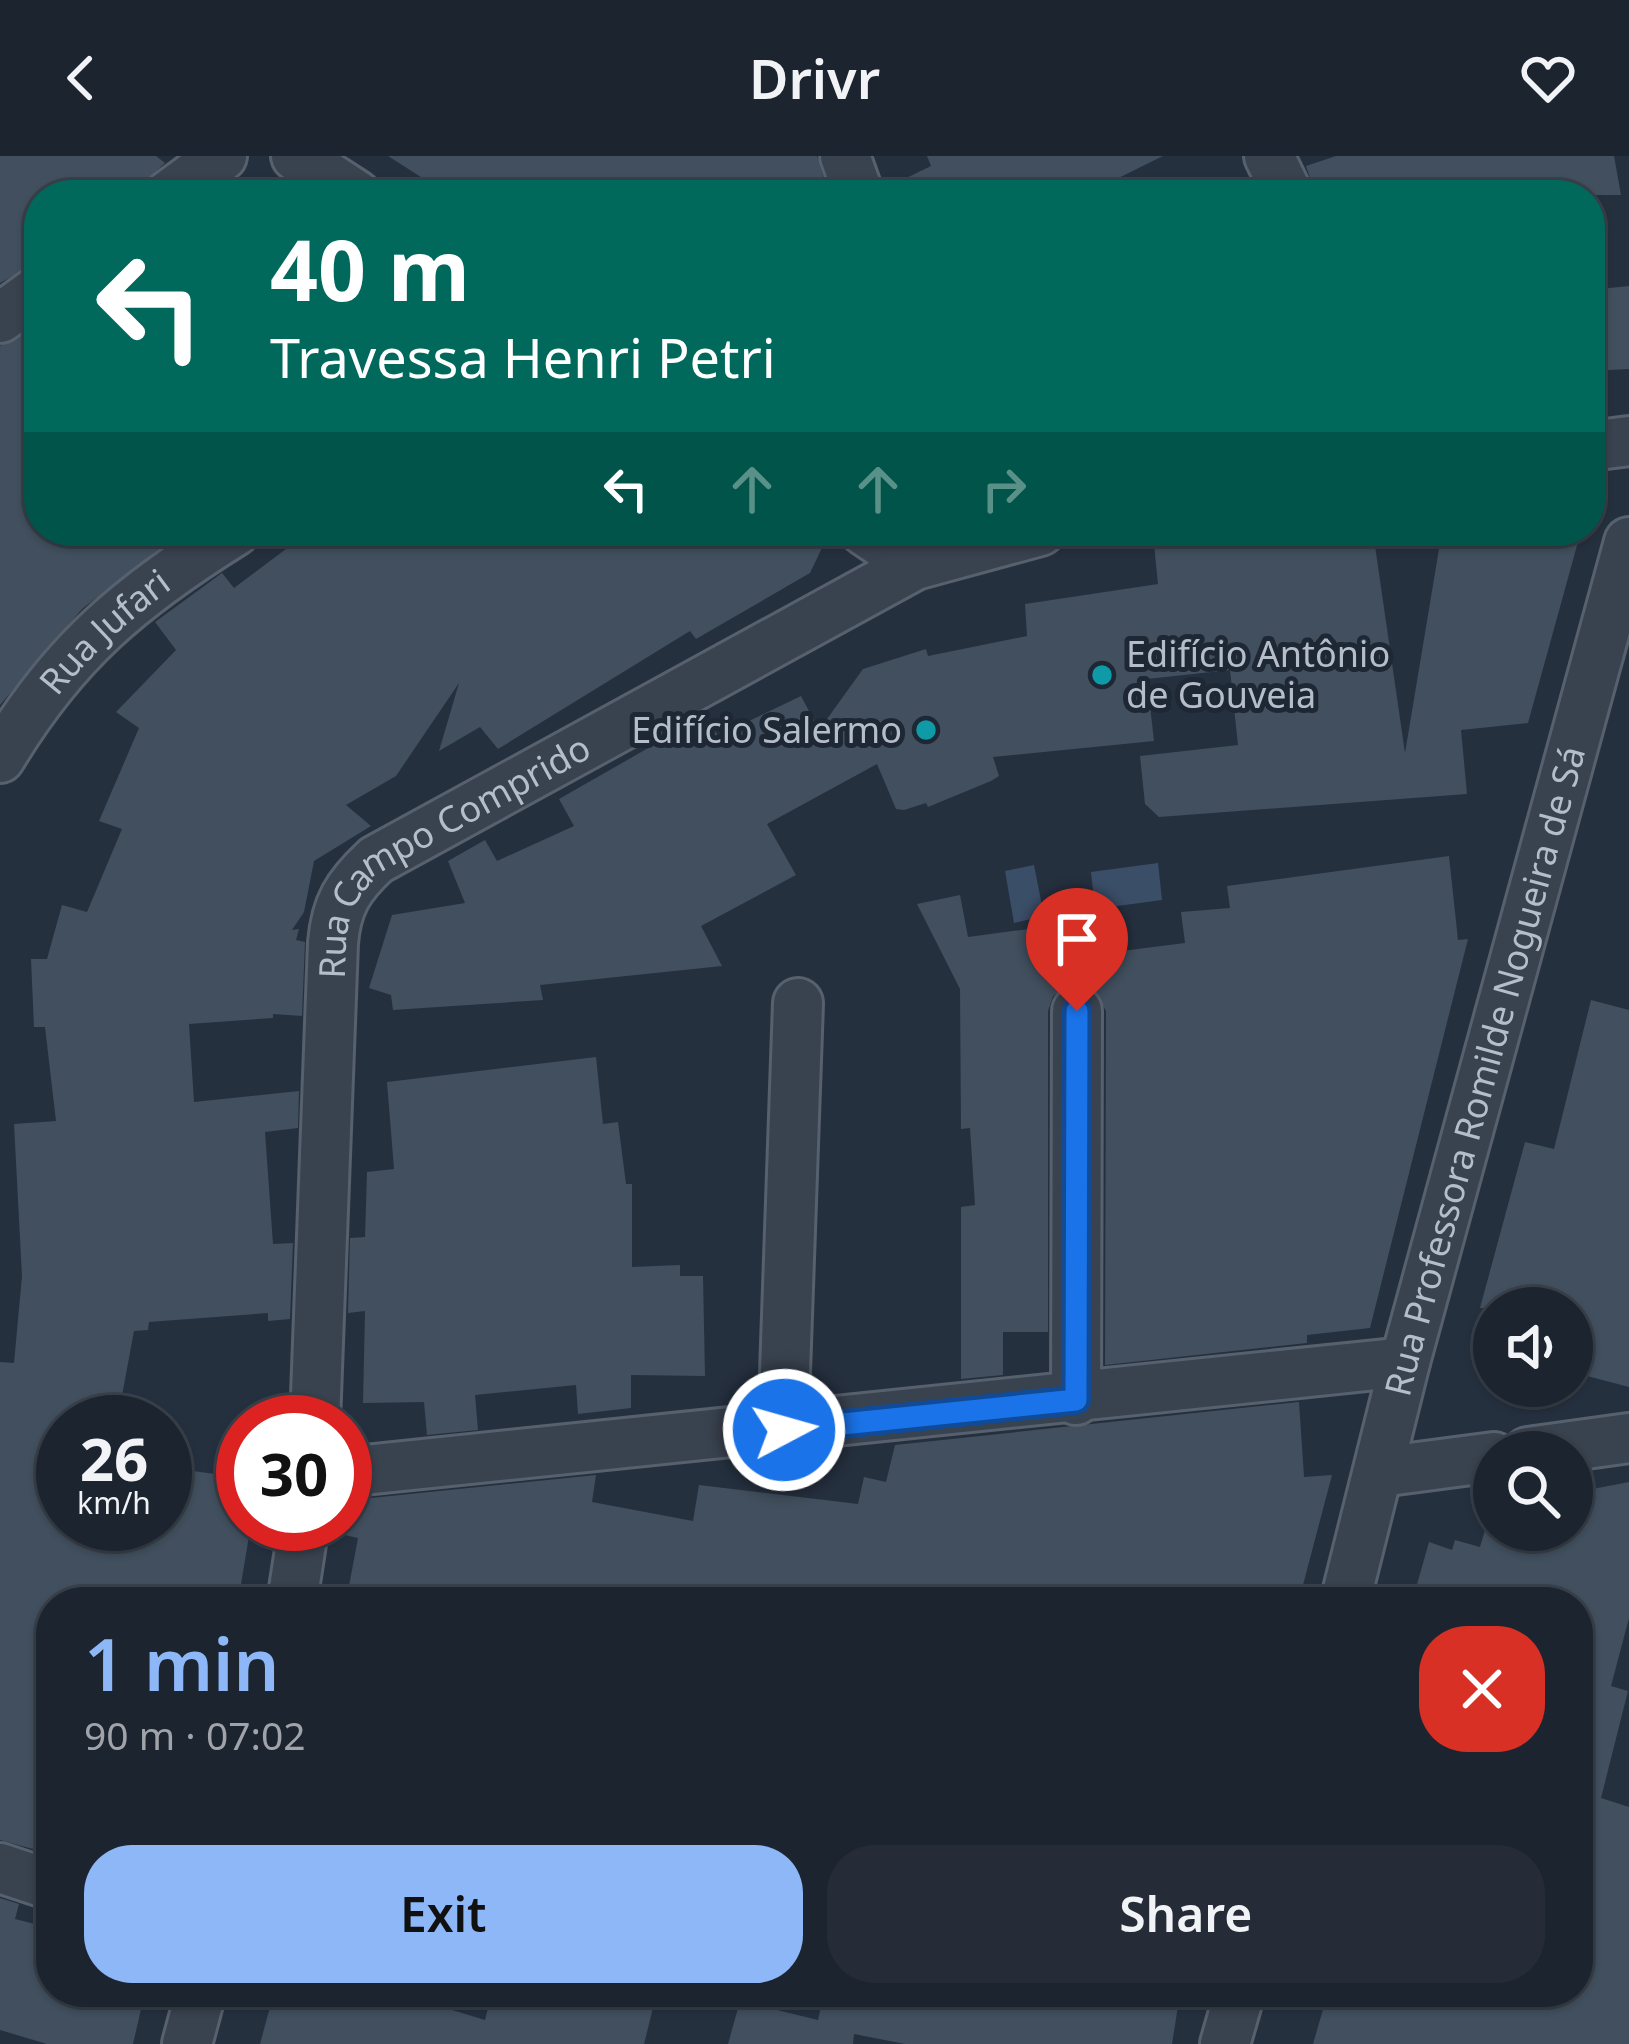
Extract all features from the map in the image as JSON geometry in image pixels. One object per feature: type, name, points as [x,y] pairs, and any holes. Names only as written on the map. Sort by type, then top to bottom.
[{"type":"street","points":[[189,180],[222,156]]},
{"type":"street","points":[[296,156],[333,180]]},
{"type":"street","name":"Rua Professora Romilde Nogueira de Sá","points":[[1350,1587],[1405,1362],[1629,542]]},
{"type":"street","name":"Rua Jufari","points":[[0,758],[39,693],[104,626],[166,574],[211,546]]},
{"type":"street","name":"Rua Campo Comprido","points":[[316,1395],[333,943],[336,911],[351,884],[376,860],[942,549]]},
{"type":"street","points":[[784,1430],[797,1003]]},
{"type":"street","points":[[1076,1400],[1077,1011]]},
{"type":"street","points":[[372,1469],[1076,1400],[1405,1362]]},
{"type":"street","points":[[1593,1443],[1629,1438]]},
{"type":"street","points":[[1379,1472],[1473,1459]]},
{"type":"street","points":[[294,1587],[300,1551]]},
{"type":"street","points":[[0,1868],[36,1880]]},
{"type":"street","points":[[188,2044],[197,2007]]},
{"type":"street","points":[[1225,2044],[1236,2007]]},
{"type":"water","points":[[1158,863],[1162,900],[1095,909],[1091,872]]},
{"type":"water","points":[[1034,865],[1044,916],[1014,923],[1005,871]]},
{"type":"building","points":[[0,156],[156,156],[165,163],[146,180],[24,180],[24,270],[0,283]]},
{"type":"building","points":[[388,156],[817,156],[824,180],[426,180]]},
{"type":"building","points":[[927,156],[1163,156],[1114,180],[902,180],[931,166]]},
{"type":"building","points":[[1336,156],[1614,156],[1621,195],[1605,195],[1605,180],[1311,180],[1306,166]]},
{"type":"building","points":[[1629,286],[1629,369],[1605,370],[1605,288]]},
{"type":"building","points":[[24,333],[24,546],[163,546],[82,609],[0,705],[0,346]]},
{"type":"building","points":[[290,546],[823,546],[810,573],[696,639],[690,631],[498,749],[480,727],[439,751],[459,683],[396,776],[346,805],[371,826],[314,861],[304,912],[292,930],[299,929],[296,940],[305,942],[302,1016],[273,1014],[273,1018],[189,1024],[194,1102],[299,1091],[298,1128],[265,1132],[273,1244],[293,1243],[290,1319],[268,1321],[268,1313],[149,1322],[148,1330],[134,1331],[122,1395],[36,1395],[36,1551],[192,1551],[192,1471],[216,1474],[216,1551],[246,1551],[240,1587],[36,1587],[33,1849],[0,1840],[0,1362],[14,1363],[22,1276],[14,1124],[56,1121],[45,1027],[34,1027],[31,959],[47,959],[62,905],[87,912],[122,829],[99,821],[139,728],[116,712],[176,650],[155,622],[222,573],[234,588]]},
{"type":"building","points":[[1154,546],[1375,546],[1405,753],[1440,546],[1577,546],[1528,723],[1461,730],[1467,794],[1159,817],[1145,804],[1140,756],[1238,745],[1230,670],[1147,679],[1154,741],[993,757],[999,776],[991,781],[928,807],[926,803],[904,810],[896,809],[877,764],[767,824],[796,875],[701,926],[722,966],[540,985],[543,1000],[393,1010],[391,995],[369,988],[392,915],[465,903],[448,861],[485,840],[497,861],[574,826],[559,799],[706,715],[718,736],[801,696],[819,730],[863,669],[926,649],[928,656],[1027,636],[1025,604],[1158,584]]},
{"type":"building","points":[[1449,856],[1458,940],[1468,939],[1370,1328],[1307,1335],[1307,1343],[1105,1365],[1106,1011],[1092,987],[1090,955],[1185,943],[1181,912],[1230,908],[1227,886]]},
{"type":"building","points":[[960,895],[968,937],[1051,926],[1071,984],[1053,996],[1048,1011],[1048,1332],[1003,1332],[1003,1375],[961,1379],[961,1207],[975,1205],[970,1128],[961,1129],[960,989],[917,904]]},
{"type":"building","points":[[1591,1000],[1629,1010],[1629,1387],[1593,1378],[1593,1287],[1486,1287],[1525,1142],[1554,1149]]},
{"type":"building","points":[[596,1057],[603,1124],[618,1122],[626,1184],[632,1184],[632,1267],[680,1265],[680,1276],[703,1276],[705,1376],[631,1375],[631,1408],[578,1414],[576,1385],[475,1395],[478,1430],[427,1435],[424,1402],[372,1403],[372,1395],[363,1395],[365,1311],[348,1313],[350,1238],[365,1237],[367,1172],[394,1169],[387,1082]]},
{"type":"building","points":[[1299,1402],[1304,1477],[1332,1475],[1303,1585],[1286,1587],[349,1587],[356,1551],[372,1551],[372,1498],[596,1475],[592,1502],[693,1521],[699,1485],[858,1504],[864,1477],[886,1482],[895,1445]]},
{"type":"building","points":[[1629,1482],[1629,1618],[1611,1686],[1628,1691],[1601,1798],[1629,1807],[1629,2044],[1313,2044],[1324,2007],[1593,2007],[1593,1587],[1416,1587],[1429,1542],[1452,1550],[1455,1540],[1473,1545],[1473,1551],[1593,1551],[1593,1489]]},
{"type":"building","points":[[0,1898],[19,1904],[15,1919],[36,1924],[36,2007],[142,2007],[133,2044],[47,2044],[0,2030]]},
{"type":"building","points":[[270,2007],[442,2007],[485,2020],[488,2007],[653,2007],[644,2044],[260,2044]]},
{"type":"building","points":[[738,2007],[765,2007],[818,2020],[821,2007],[1178,2007],[1172,2044],[905,2044],[854,2034],[853,2044],[728,2044]]},
{"type":"place","name":"Edifício Antônio de Gouveia","points":[[1102,675]]},
{"type":"place","name":"Edifício Salermo","points":[[926,730]]},
{"type":"route","points":[[784,1430],[1076,1400],[1077,1011]]}]
